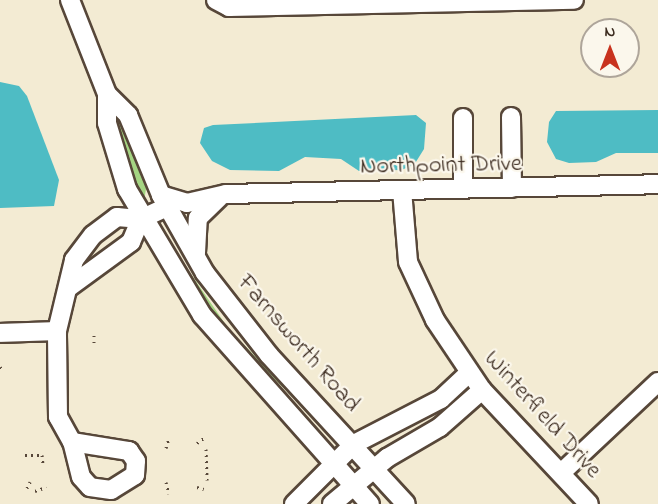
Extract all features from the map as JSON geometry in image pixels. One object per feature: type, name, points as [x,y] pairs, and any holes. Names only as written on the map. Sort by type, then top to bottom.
[{"type":"street","points":[[70,0],[107,94],[107,123],[141,219],[202,315],[370,504]]},
{"type":"street","points":[[216,0],[229,6],[574,0]]},
{"type":"street","name":"Farnsworth Road","points":[[107,94],[128,115],[164,201],[196,259],[269,355],[354,444],[406,504]]},
{"type":"street","points":[[463,117],[463,189]]},
{"type":"street","points":[[511,117],[512,188]]},
{"type":"street","name":"Northpoint Drive","points":[[164,201],[187,203],[226,194],[658,184]]},
{"type":"street","name":"Winterfield Drive","points":[[402,190],[404,239],[416,287],[482,390],[589,504]]},
{"type":"street","points":[[196,259],[198,218],[226,194]]},
{"type":"street","points":[[68,288],[130,242],[141,219],[164,201]]},
{"type":"street","points":[[72,442],[58,417],[57,331],[74,260],[93,235],[117,217],[141,219]]},
{"type":"street","points":[[0,333],[57,331]]},
{"type":"street","points":[[294,504],[354,444],[441,399],[470,373]]},
{"type":"street","points":[[561,473],[658,382]]},
{"type":"street","points":[[332,504],[374,469],[440,428],[482,390]]},
{"type":"path","points":[[94,335],[94,345]]},
{"type":"path","points":[[166,448],[169,438]]},
{"type":"path","points":[[197,443],[204,438]]},
{"type":"path","points":[[206,449],[207,480]]},
{"type":"path","points":[[25,455],[42,455],[43,465]]},
{"type":"path","points":[[27,488],[30,482]]},
{"type":"path","points":[[166,482],[169,494]]},
{"type":"path","points":[[35,491],[45,487]]},
{"type":"path","points":[[197,487],[204,489]]},
{"type":"green space","points":[[114,120],[121,122],[147,183],[144,201],[111,126]]},
{"type":"green space","points":[[171,245],[228,328],[334,439],[225,329]]},
{"type":"water","points":[[0,82],[19,86],[27,96],[59,180],[54,206],[0,208]]},
{"type":"water","points":[[658,110],[658,153],[616,153],[596,162],[569,163],[556,159],[547,142],[549,122],[556,111]]},
{"type":"water","points":[[416,115],[426,123],[424,149],[414,165],[401,170],[359,171],[341,159],[305,157],[279,171],[230,170],[212,161],[200,143],[204,128],[213,125]]}]
